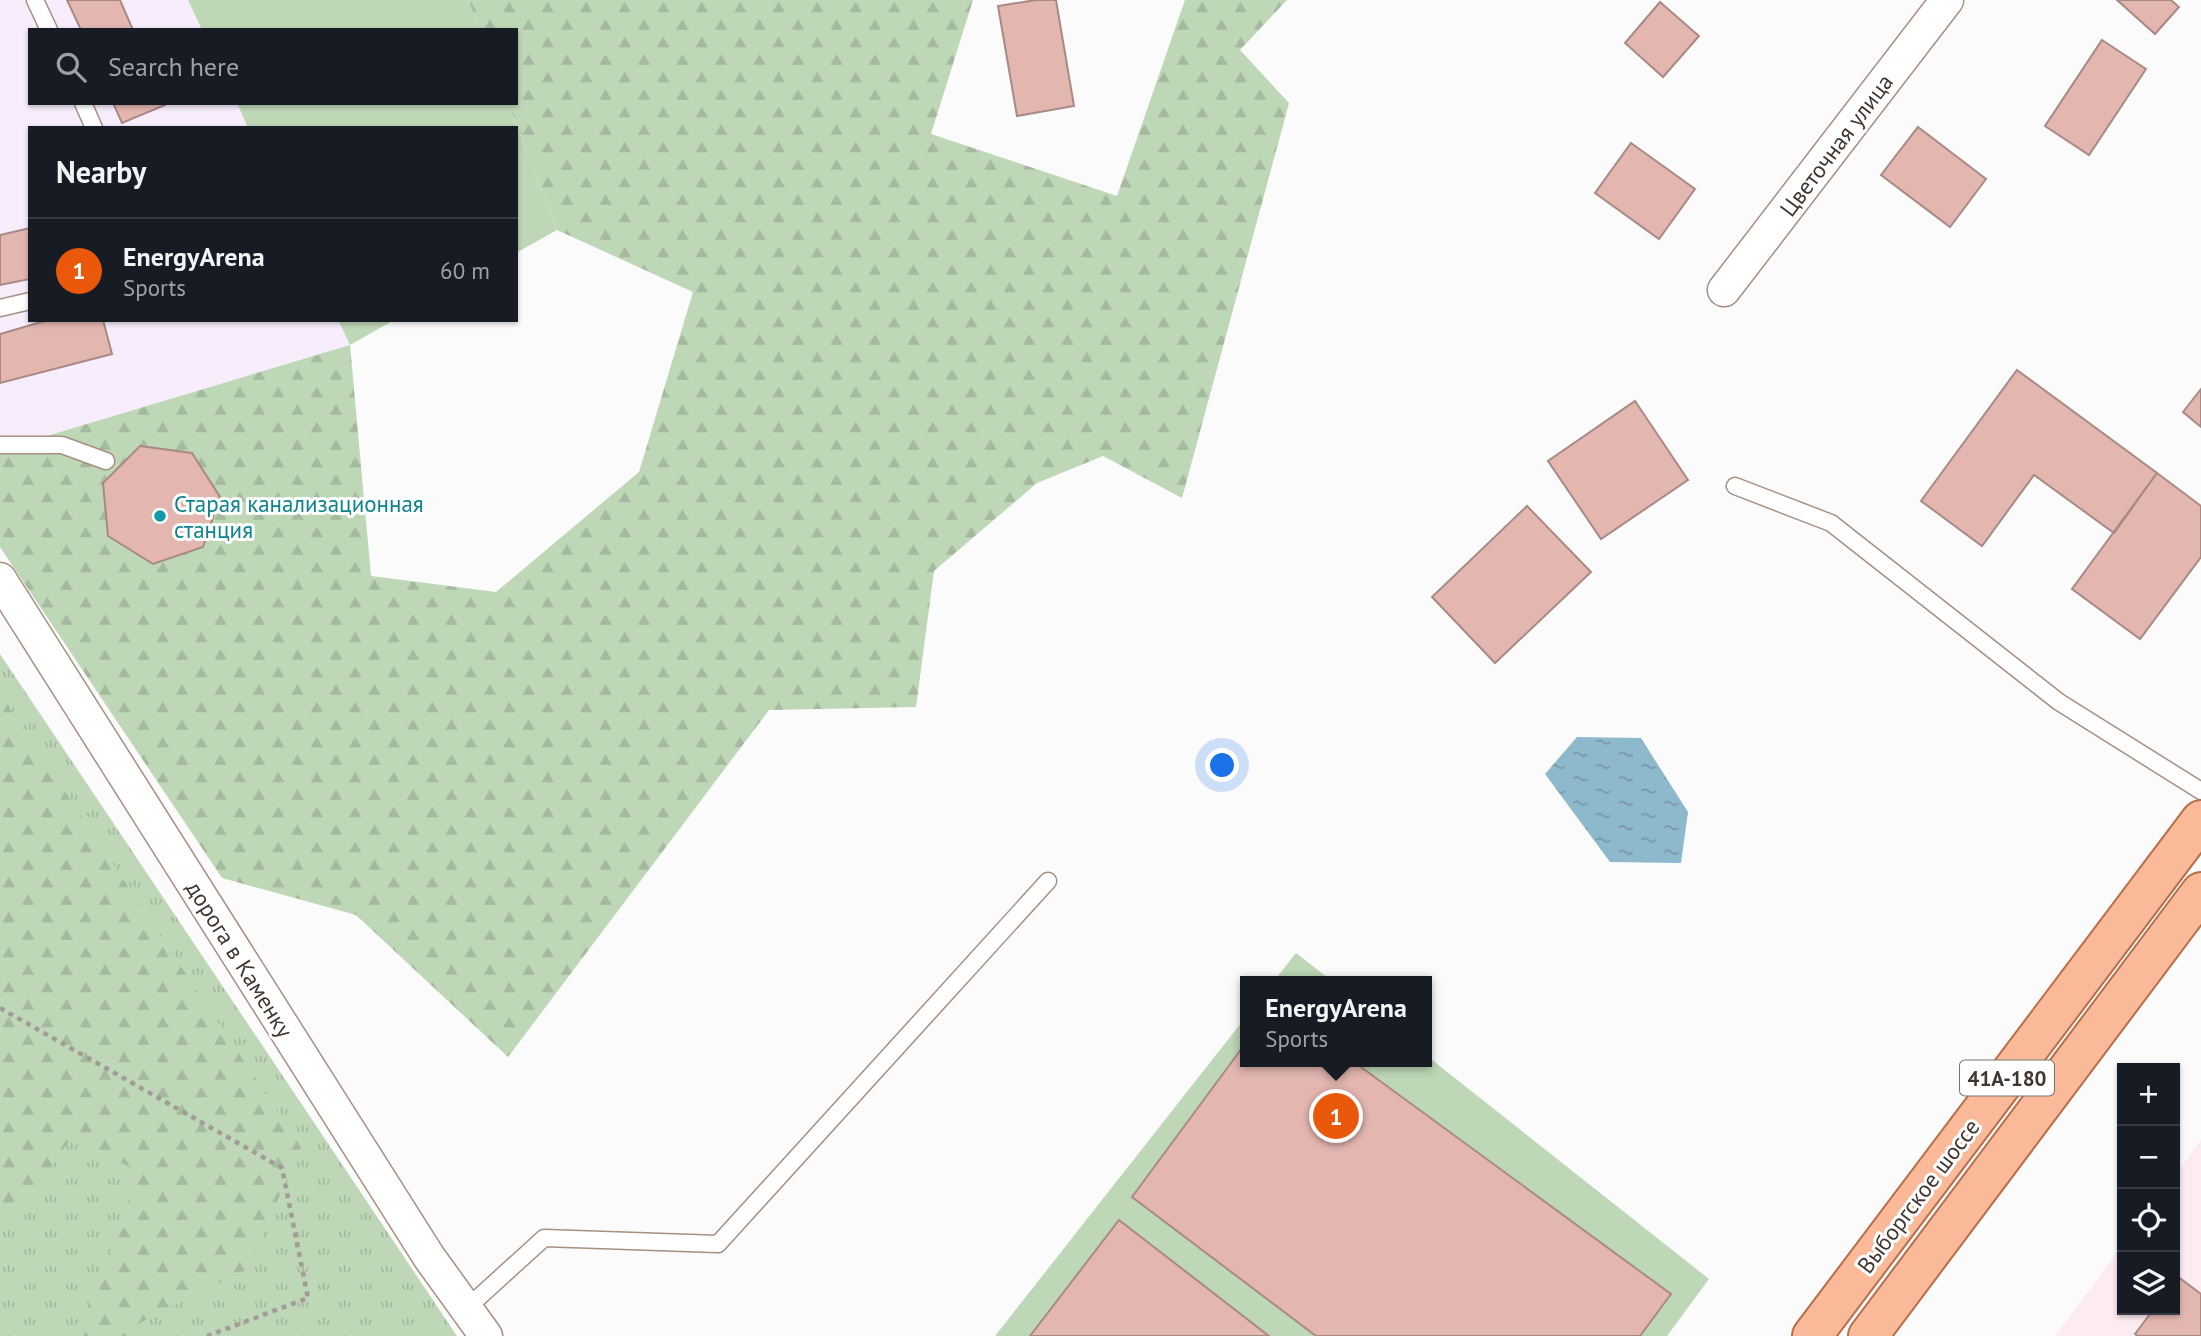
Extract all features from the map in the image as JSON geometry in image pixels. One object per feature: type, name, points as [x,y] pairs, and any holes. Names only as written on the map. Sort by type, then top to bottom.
[{"type":"main road","name":"Выборгское шоссе","points":[[1812,1336],[2201,820]]},
{"type":"main road","name":"Выборгское шоссе","points":[[1868,1336],[2201,892]]},
{"type":"street","name":"Цветочная улица","points":[[1724,290],[1947,0]]},
{"type":"street","name":"дорога в Каменку","points":[[0,579],[429,1257],[486,1336]]},
{"type":"lane","points":[[35,0],[48,28]]},
{"type":"lane","points":[[84,105],[93,126]]},
{"type":"lane","points":[[0,308],[28,301]]},
{"type":"lane","points":[[0,445],[62,445],[106,461]]},
{"type":"lane","points":[[1735,486],[1831,523],[2059,702],[2201,791]]},
{"type":"lane","points":[[467,1308],[544,1238],[718,1244],[1048,881]]},
{"type":"path","points":[[0,1008],[282,1168],[307,1298],[207,1336]]},
{"type":"shaded area","points":[[0,0],[188,0],[201,28],[28,28],[28,105],[238,105],[247,126],[28,126],[28,322],[339,322],[350,345],[0,450]]},
{"type":"shaded area","points":[[2201,1140],[2201,1336],[2055,1336],[2117,1253],[2117,1315],[2180,1315],[2180,1168]]},
{"type":"green space","points":[[188,0],[468,0],[479,28],[201,28]]},
{"type":"green space","points":[[468,0],[973,0],[931,134],[1117,196],[1185,0],[1287,0],[1240,50],[1289,103],[1182,498],[1103,456],[1037,483],[934,571],[916,707],[769,710],[508,1057],[356,915],[222,878],[0,547],[0,450],[350,345],[371,576],[496,592],[639,472],[693,292],[557,230],[509,105],[518,105],[518,28],[479,28]]},
{"type":"green space","points":[[238,105],[509,105],[517,126],[247,126]]},
{"type":"green space","points":[[518,129],[557,230],[518,252]]},
{"type":"green space","points":[[339,322],[390,322],[350,345]]},
{"type":"green space","points":[[0,654],[457,1336],[0,1336]]},
{"type":"green space","points":[[0,694],[301,1147],[247,1269],[120,1333],[164,1336],[64,1336],[83,1323],[139,1172],[72,1137],[0,1232]]},
{"type":"green space","points":[[1296,953],[1326,976],[1278,976]]},
{"type":"green space","points":[[1240,1024],[1240,1067],[1432,1067],[1432,1060],[1709,1279],[1667,1336],[995,1336]]},
{"type":"water","points":[[1577,737],[1641,738],[1688,812],[1681,863],[1610,862],[1545,774]]},
{"type":"building","points":[[67,0],[120,0],[132,28],[80,28]]},
{"type":"building","points":[[1056,0],[1074,106],[1017,116],[998,6]]},
{"type":"building","points":[[2117,0],[2171,0],[2179,7],[2155,34]]},
{"type":"building","points":[[1660,2],[1699,36],[1663,77],[1625,43]]},
{"type":"building","points":[[2102,40],[2146,69],[2089,155],[2045,126]]},
{"type":"building","points":[[114,105],[165,105],[122,123]]},
{"type":"building","points":[[1918,127],[1986,179],[1950,227],[1881,175]]},
{"type":"building","points":[[1631,143],[1695,189],[1659,239],[1595,193]]},
{"type":"building","points":[[28,228],[28,279],[0,285],[0,235]]},
{"type":"building","points":[[41,322],[104,322],[112,354],[0,383],[0,334]]},
{"type":"building","points":[[2017,370],[2157,473],[2114,533],[2034,475],[1982,546],[1921,501]]},
{"type":"building","points":[[2201,389],[2201,427],[2183,412]]},
{"type":"building","points":[[1635,401],[1688,480],[1601,539],[1548,461]]},
{"type":"building","name":"Старая канализационная станция","points":[[140,446],[192,453],[220,497],[203,547],[153,564],[108,536],[103,483]]},
{"type":"building","points":[[2157,473],[2201,506],[2201,557],[2140,639],[2072,589]]},
{"type":"building","points":[[1527,506],[1591,572],[1495,663],[1432,597]]},
{"type":"building","points":[[1240,1051],[1240,1067],[1361,1067],[1671,1294],[1640,1336],[1316,1336],[1132,1197]]},
{"type":"building","points":[[1119,1220],[1269,1336],[1030,1336]]},
{"type":"building","points":[[2180,1278],[2201,1294],[2201,1336],[2135,1334],[2149,1315],[2180,1315]]},
{"type":"place","name":"Старая канализационная станция","points":[[160,516]]},
{"type":"place","name":"EnergyArena","points":[[1336,1116]]}]
